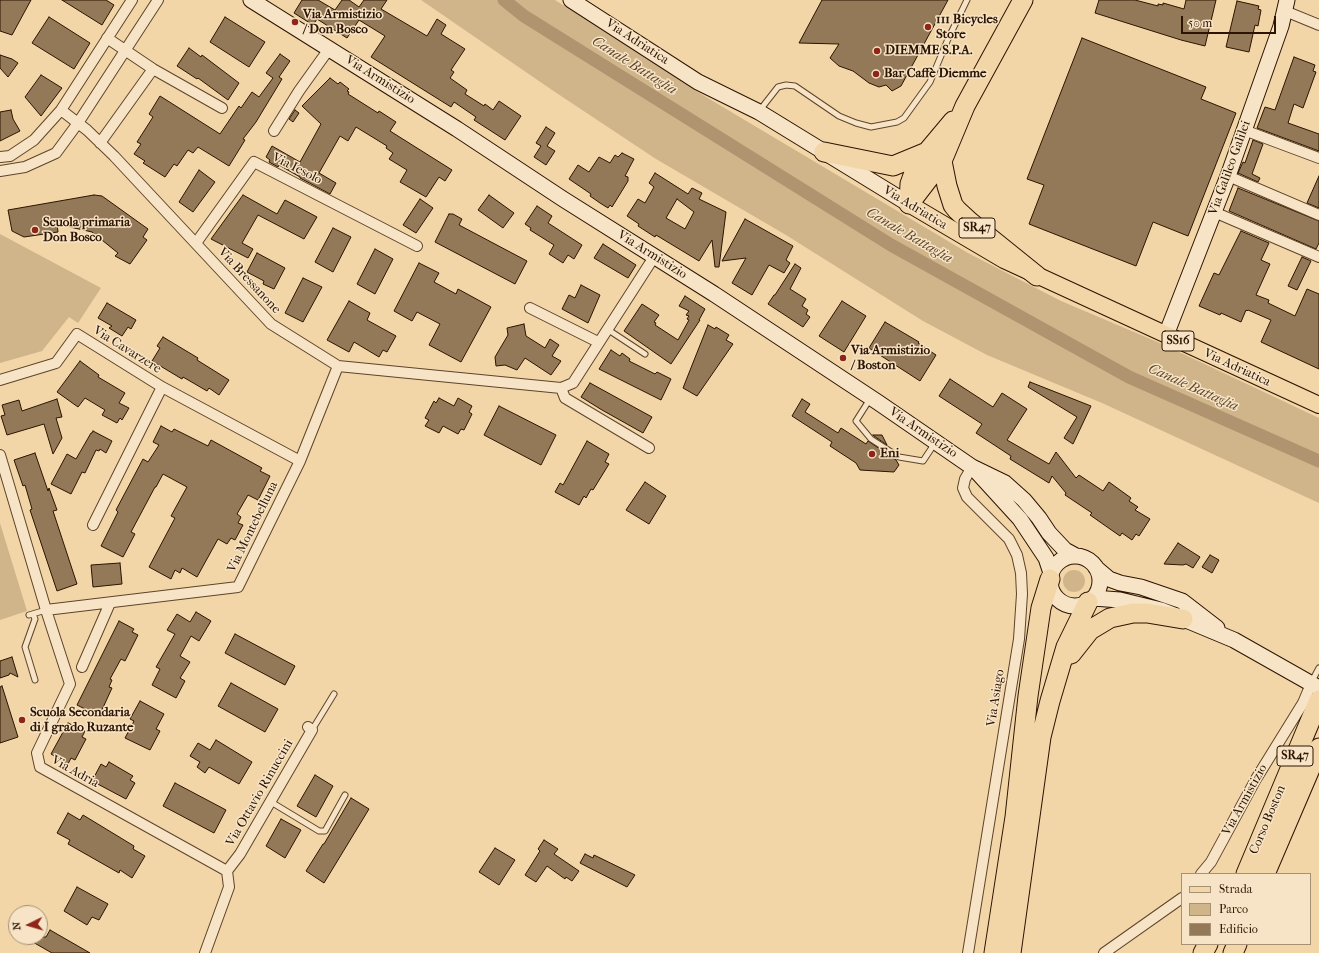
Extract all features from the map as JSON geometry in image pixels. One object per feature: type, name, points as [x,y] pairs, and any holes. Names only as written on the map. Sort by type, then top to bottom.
[{"type":"highway","points":[[909,204],[1023,0]]},
{"type":"highway","points":[[824,152],[894,166],[935,157]]},
{"type":"highway","name":"SR47","points":[[935,157],[953,205],[957,210],[1038,276]]},
{"type":"highway","points":[[994,953],[1014,817],[1031,674],[1041,608],[1051,576]]},
{"type":"highway","points":[[1011,953],[1041,737],[1066,647],[1090,600]]},
{"type":"highway","points":[[1060,667],[1090,630],[1110,618],[1127,614],[1147,613],[1183,619]]},
{"type":"highway","name":"Corso Boston","points":[[1265,873],[1316,691]]},
{"type":"highway","name":"Corso Boston","points":[[1247,873],[1319,748]]},
{"type":"main road","name":"Via Adriatica","points":[[909,204],[1004,260],[1319,405]]},
{"type":"street","points":[[0,157],[10,156],[34,140],[61,110],[132,0]]},
{"type":"street","points":[[0,171],[25,167],[56,153],[78,123],[158,0]]},
{"type":"street","name":"Via Armistizio","points":[[250,0],[458,129],[714,294],[972,467],[1005,483],[1024,500],[1049,533],[1065,550],[1091,562],[1109,579],[1120,583],[1141,587],[1182,601],[1234,640],[1316,691],[1303,703],[1256,779],[1211,862],[1202,873]]},
{"type":"street","name":"Via Adriatica","points":[[571,0],[698,82],[759,112],[909,204]]},
{"type":"street","points":[[1286,6],[1319,25]]},
{"type":"street","name":"Via Galileo Galilei","points":[[1166,335],[1228,176],[1286,6]]},
{"type":"street","points":[[107,38],[126,49],[153,69],[222,108]]},
{"type":"street","points":[[274,131],[299,91],[329,49]]},
{"type":"street","points":[[100,143],[153,69]]},
{"type":"street","name":"Via Bressanone","points":[[61,110],[78,123],[114,156],[271,324],[338,366],[560,388]]},
{"type":"street","points":[[1244,130],[1319,158]]},
{"type":"street","name":"Via Iesolo","points":[[196,243],[254,162],[417,246]]},
{"type":"street","points":[[1228,176],[1319,214]]},
{"type":"street","points":[[1214,212],[1319,258]]},
{"type":"street","points":[[649,448],[566,398],[560,388],[573,383],[654,256]]},
{"type":"street","points":[[530,308],[598,342]]},
{"type":"street","name":"Via Cavarzere","points":[[0,380],[56,363],[77,334],[162,388],[300,461]]},
{"type":"street","name":"Via Montebelluna","points":[[46,610],[238,587],[300,461],[338,366]]},
{"type":"street","name":"Via Cavarzere","points":[[93,525],[162,388]]},
{"type":"street","name":"Via Adria","points":[[0,455],[46,610],[70,684],[37,753],[40,767],[227,871]]},
{"type":"street","name":"Via Armistizio","points":[[972,467],[1020,519],[1046,558],[1051,576],[1051,586],[1053,592],[1062,602],[1075,606],[1090,600],[1120,600],[1135,603],[1161,610],[1234,640]]},
{"type":"street","name":"Via Asiago","points":[[968,953],[1019,639],[1022,594],[1021,573],[1017,555],[1009,539],[967,497],[963,488],[965,480],[972,467]]},
{"type":"street","points":[[1051,576],[1059,562],[1067,557],[1076,556]]},
{"type":"street","points":[[1090,600],[1096,593],[1100,583],[1096,568]]},
{"type":"street","points":[[82,667],[110,603]]},
{"type":"street","name":"Via Ottavio Rinuccini","points":[[227,871],[233,865],[271,802],[310,729]]},
{"type":"street","points":[[206,953],[229,887],[227,871]]},
{"type":"street","points":[[1104,953],[1181,899]]},
{"type":"lane","points":[[759,112],[778,87],[786,85],[795,86],[839,116],[856,123],[871,127],[897,122],[904,118],[930,82],[967,0]]},
{"type":"lane","points":[[607,329],[645,354]]},
{"type":"lane","points":[[870,398],[856,421],[871,439],[899,457],[924,461],[936,442]]},
{"type":"lane","points":[[35,680],[25,647],[35,619],[31,615],[46,610]]},
{"type":"lane","name":"Via Armistizio","points":[[1316,691],[1319,668]]},
{"type":"lane","points":[[310,729],[334,694]]},
{"type":"lane","points":[[271,802],[319,831],[325,831],[345,795]]},
{"type":"green space","points":[[421,0],[555,0],[696,91],[968,253],[1061,301],[1160,343],[1319,418],[1319,503],[1102,403],[987,355],[923,321],[786,235],[656,159]]},
{"type":"green space","points":[[0,234],[101,288],[78,323],[69,317],[42,351],[0,363]]},
{"type":"green space","points":[[0,523],[27,611],[0,620]]},
{"type":"green space","points":[[1074,570],[1082,573],[1085,581],[1082,589],[1074,592],[1066,589],[1063,581],[1066,573]]},
{"type":"building","points":[[0,0],[31,0],[12,35],[0,31]]},
{"type":"building","points":[[62,0],[106,0],[114,5],[102,25]]},
{"type":"building","points":[[302,0],[318,0],[335,10],[342,0],[349,0],[359,7],[364,0],[387,0],[381,9],[427,36],[437,19],[446,25],[441,34],[465,49],[451,70],[454,72],[450,78],[467,90],[465,94],[484,106],[485,104],[493,110],[499,101],[521,116],[505,140],[474,120],[476,117],[454,102],[451,107],[371,57],[385,36],[359,20],[347,38],[317,19],[313,25],[294,13]]},
{"type":"building","name":"DIEMME S.P.A.","points":[[822,0],[948,0],[901,86],[892,91],[886,85],[879,87],[869,83],[853,71],[839,66],[830,58],[839,44],[799,43]]},
{"type":"building","points":[[1099,0],[1135,0],[1158,6],[1158,4],[1163,5],[1163,3],[1184,9],[1186,0],[1216,0],[1205,46],[1095,13]]},
{"type":"building","points":[[1237,1],[1259,6],[1258,9],[1261,10],[1258,26],[1255,25],[1249,52],[1226,47]]},
{"type":"building","points":[[49,17],[90,43],[74,69],[32,43]]},
{"type":"building","points":[[225,17],[265,42],[249,67],[210,42]]},
{"type":"building","points":[[1082,38],[1206,87],[1201,99],[1236,113],[1188,236],[1153,222],[1136,266],[1029,224],[1044,185],[1027,179]]},
{"type":"building","points":[[189,48],[201,57],[202,55],[239,83],[228,100],[198,78],[197,79],[177,66]]},
{"type":"building","points":[[280,54],[290,61],[279,77],[282,79],[256,122],[243,139],[245,140],[229,166],[198,147],[193,153],[188,150],[177,166],[174,164],[165,177],[143,163],[145,161],[134,154],[141,144],[137,142],[153,117],[149,114],[160,96],[220,134],[239,106],[241,108],[252,92],[259,97],[273,78],[266,73]]},
{"type":"building","points":[[0,55],[12,59],[18,63],[8,77],[0,68]]},
{"type":"building","points":[[1294,57],[1315,65],[1313,71],[1316,72],[1303,108],[1294,104],[1288,123],[1319,134],[1319,151],[1257,128],[1265,107],[1275,110]]},
{"type":"building","points":[[41,75],[62,88],[41,116],[25,97]]},
{"type":"building","points":[[330,78],[338,84],[340,82],[349,89],[347,91],[349,92],[348,94],[378,113],[379,111],[396,122],[390,131],[452,170],[445,181],[439,177],[426,197],[400,182],[407,170],[389,159],[393,153],[386,148],[387,146],[356,127],[348,141],[340,136],[319,173],[336,183],[330,194],[279,165],[278,167],[269,162],[270,160],[266,157],[272,146],[300,162],[321,124],[302,106]]},
{"type":"building","points":[[11,110],[13,119],[20,131],[0,141],[0,112]]},
{"type":"building","points":[[295,110],[299,113],[293,122],[289,119]]},
{"type":"building","points":[[546,127],[555,133],[547,146],[555,151],[546,165],[534,157],[541,146],[536,143]]},
{"type":"building","points":[[1253,140],[1263,144],[1252,174],[1260,178],[1258,182],[1238,173],[1243,162],[1245,163]]},
{"type":"building","points":[[622,153],[634,159],[625,176],[628,177],[628,181],[612,207],[610,205],[608,208],[600,203],[590,196],[591,194],[569,179],[578,165],[589,172],[599,157],[610,163],[615,155],[618,157]]},
{"type":"building","points":[[199,170],[215,182],[193,212],[179,202]]},
{"type":"building","points":[[655,173],[688,194],[692,188],[702,193],[699,199],[726,212],[719,267],[715,267],[712,240],[699,261],[656,235],[655,237],[638,226],[639,224],[627,216],[638,199],[645,203],[654,187],[649,183]],"holes":[[[677,199],[694,212],[685,229],[666,218]]]},
{"type":"building","points":[[1319,176],[1319,208],[1307,203]]},
{"type":"building","points":[[1238,188],[1319,221],[1319,243],[1316,249],[1229,211]]},
{"type":"building","name":"Scuola primaria Don Bosco","points":[[94,195],[102,196],[148,229],[143,237],[147,240],[130,264],[115,256],[118,253],[92,232],[57,224],[58,232],[24,237],[12,231],[8,210]]},
{"type":"building","points":[[243,195],[277,214],[285,200],[317,217],[304,239],[258,215],[242,243],[253,249],[248,258],[211,239]]},
{"type":"building","points":[[489,195],[514,213],[503,228],[478,210]]},
{"type":"building","points":[[420,199],[433,208],[416,233],[403,225]]},
{"type":"building","points":[[537,206],[552,216],[548,223],[582,245],[574,259],[568,255],[563,263],[549,254],[554,245],[530,230],[531,228],[525,224]]},
{"type":"building","points":[[449,214],[453,214],[462,219],[459,225],[527,261],[515,284],[435,242]]},
{"type":"building","points":[[745,219],[793,246],[786,260],[790,263],[784,273],[769,265],[752,295],[732,283],[746,258],[722,261]]},
{"type":"building","points":[[333,228],[351,237],[333,272],[315,262]]},
{"type":"building","points":[[1241,231],[1269,243],[1261,260],[1270,264],[1256,295],[1269,300],[1268,303],[1295,316],[1307,289],[1319,294],[1319,369],[1261,342],[1271,320],[1246,310],[1241,322],[1221,313],[1220,315],[1199,306],[1214,273],[1219,275]]},
{"type":"building","points":[[603,244],[636,265],[628,278],[594,258]]},
{"type":"building","points":[[375,249],[393,259],[375,294],[357,284]]},
{"type":"building","points":[[257,253],[285,268],[274,289],[263,284],[264,281],[247,272]]},
{"type":"building","points":[[1302,257],[1311,261],[1297,290],[1288,286]]},
{"type":"building","points":[[419,263],[439,273],[434,282],[456,294],[458,289],[491,307],[461,362],[429,345],[440,324],[417,312],[412,321],[394,311]]},
{"type":"building","points":[[795,264],[801,268],[790,289],[806,299],[802,306],[808,310],[806,314],[810,317],[803,327],[768,304]]},
{"type":"building","points":[[303,278],[322,287],[303,322],[285,313]]},
{"type":"building","points":[[581,285],[600,295],[588,323],[562,309],[569,295],[575,298]]},
{"type":"building","points":[[685,296],[705,309],[700,320],[671,364],[624,331],[642,304],[659,315],[654,322],[656,323],[655,325],[678,340],[689,320],[687,319],[689,316],[686,315],[689,311],[679,306]]},
{"type":"building","points":[[349,301],[370,313],[367,320],[396,336],[387,352],[383,350],[379,357],[354,342],[349,352],[327,340]]},
{"type":"building","points":[[842,301],[866,316],[844,352],[819,336]]},
{"type":"building","points":[[107,303],[136,320],[131,329],[128,327],[122,336],[109,328],[112,326],[98,318]]},
{"type":"building","points":[[885,322],[919,342],[918,343],[936,355],[920,381],[869,348]]},
{"type":"building","points":[[524,324],[526,336],[545,348],[550,339],[559,345],[552,356],[561,361],[551,375],[525,358],[517,370],[505,365],[496,366],[495,357],[508,335],[507,328]]},
{"type":"building","points":[[708,325],[715,329],[716,327],[729,335],[726,340],[733,344],[697,396],[683,388]]},
{"type":"building","points":[[163,337],[198,358],[197,360],[229,380],[219,395],[209,388],[207,391],[183,377],[182,379],[152,361],[160,348],[157,346]]},
{"type":"building","points":[[611,350],[620,356],[622,353],[630,359],[629,361],[655,374],[657,372],[671,379],[661,400],[599,369]]},
{"type":"building","points":[[80,361],[99,375],[98,377],[125,393],[119,403],[129,408],[122,420],[120,418],[117,423],[102,415],[105,410],[85,398],[78,407],[57,392]]},
{"type":"building","points":[[950,379],[993,407],[1002,393],[1027,409],[1007,440],[1049,464],[1056,452],[1076,478],[1079,475],[1103,491],[1109,482],[1131,498],[1129,501],[1138,507],[1135,510],[1150,519],[1139,536],[1136,534],[1132,540],[1122,533],[1120,536],[1090,515],[1092,513],[1065,495],[1066,493],[1052,476],[1049,483],[1010,459],[1011,456],[976,433],[982,424],[939,396]]},
{"type":"building","points":[[1030,382],[1091,406],[1073,444],[1064,438],[1077,417],[1028,387]]},
{"type":"building","points":[[590,383],[652,417],[643,433],[581,397]]},
{"type":"building","points":[[439,398],[454,406],[458,398],[472,406],[469,412],[472,414],[464,430],[461,429],[458,434],[443,426],[439,433],[425,426],[429,420],[425,418],[434,401],[436,403]]},
{"type":"building","points":[[57,399],[62,417],[56,418],[62,438],[53,454],[44,424],[7,435],[1,416],[5,415],[2,405],[19,400],[22,411]]},
{"type":"building","points":[[802,399],[810,404],[805,412],[838,433],[841,428],[866,444],[868,441],[896,460],[899,465],[894,472],[860,470],[856,463],[830,446],[832,442],[792,416]]},
{"type":"building","points":[[499,406],[556,435],[541,465],[484,435]]},
{"type":"building","points":[[161,426],[172,432],[174,429],[208,446],[211,440],[262,468],[260,471],[270,476],[258,500],[248,495],[237,514],[241,517],[238,523],[243,525],[235,540],[231,538],[227,544],[218,539],[197,577],[182,568],[180,573],[175,570],[171,579],[149,567],[175,518],[171,516],[187,487],[163,474],[131,532],[135,534],[123,557],[101,546],[118,512],[116,510],[143,459],[148,462],[159,445],[153,442]]},
{"type":"building","points":[[93,431],[112,441],[106,453],[100,449],[99,451],[96,450],[85,473],[82,472],[71,494],[51,484],[67,454],[76,459]]},
{"type":"building","points":[[873,435],[882,435],[887,445],[874,436]]},
{"type":"building","points":[[587,441],[609,454],[605,462],[609,464],[593,490],[591,489],[586,498],[584,496],[579,505],[555,492],[560,483],[563,485]]},
{"type":"building","points":[[35,453],[48,491],[49,488],[57,510],[53,511],[77,584],[57,591],[30,510],[32,509],[25,485],[23,486],[14,460]]},
{"type":"building","points":[[645,482],[666,496],[649,524],[626,510]]},
{"type":"building","points":[[1178,543],[1200,557],[1193,568],[1186,564],[1164,564]]},
{"type":"building","points":[[1210,555],[1219,560],[1212,573],[1202,567]]},
{"type":"building","points":[[120,563],[122,584],[93,587],[91,565]]},
{"type":"building","points":[[196,612],[211,621],[199,641],[191,636],[180,656],[190,662],[180,678],[185,681],[176,698],[152,685],[160,669],[156,667],[175,634],[167,630],[177,614],[190,622]]},
{"type":"building","points":[[119,621],[134,629],[132,632],[138,635],[125,661],[121,659],[110,679],[112,680],[109,687],[112,688],[101,712],[98,710],[95,714],[77,705]]},
{"type":"building","points":[[235,634],[295,666],[285,685],[225,653]]},
{"type":"building","points":[[12,657],[18,677],[10,673],[9,675],[0,678],[0,661]]},
{"type":"building","points":[[231,683],[278,709],[265,732],[218,706]]},
{"type":"building","points":[[2,686],[18,737],[0,743],[0,687]]},
{"type":"building","points":[[140,701],[164,714],[156,729],[160,731],[150,750],[125,738],[134,721],[130,719]]},
{"type":"building","points":[[68,723],[85,731],[82,737],[86,739],[75,760],[71,758],[68,764],[51,754]]},
{"type":"building","points":[[216,740],[252,762],[239,784],[209,767],[205,773],[197,767],[200,762],[190,756],[198,743],[210,750]]},
{"type":"building","points":[[109,762],[133,776],[130,780],[135,783],[126,799],[92,781],[101,764],[106,767]]},
{"type":"building","points":[[315,775],[333,786],[316,817],[297,806]]},
{"type":"building","points":[[175,783],[226,810],[214,833],[163,806]]},
{"type":"building","points":[[351,798],[369,809],[324,883],[306,871]]},
{"type":"building","points":[[68,813],[80,820],[83,815],[134,846],[133,849],[145,856],[132,878],[120,870],[119,873],[68,844],[70,840],[57,833]]},
{"type":"building","points":[[281,819],[301,830],[285,858],[266,846]]},
{"type":"building","points":[[544,840],[558,849],[554,854],[579,871],[572,881],[566,877],[565,879],[547,866],[536,882],[525,875],[540,851],[538,849]]},
{"type":"building","points":[[495,848],[515,860],[499,885],[479,872]]},
{"type":"building","points":[[585,854],[593,858],[594,855],[635,875],[627,887],[580,863]]},
{"type":"building","points":[[77,887],[108,904],[99,920],[92,917],[87,925],[64,911]]},
{"type":"building","points":[[50,930],[90,953],[52,953],[38,945],[48,945],[48,934]]},
{"type":"waterway","name":"Canale Battaglia","points":[[504,0],[524,16],[891,245],[1129,377],[1319,461]]},
{"type":"place","name":"Via Armistizio / Don Bosco","points":[[295,22]]},
{"type":"place","name":"111 Bicycles Store","points":[[928,27]]},
{"type":"place","name":"DIEMME S.P.A.","points":[[877,51]]},
{"type":"place","name":"Bar Caffè Diemme","points":[[876,74]]},
{"type":"place","name":"Scuola primaria Don Bosco","points":[[35,230]]},
{"type":"place","name":"Via Armistizio / Boston","points":[[843,358]]},
{"type":"place","name":"Eni","points":[[872,454]]},
{"type":"place","name":"Scuola Secondaria di I grado Ruzante","points":[[22,720]]}]
